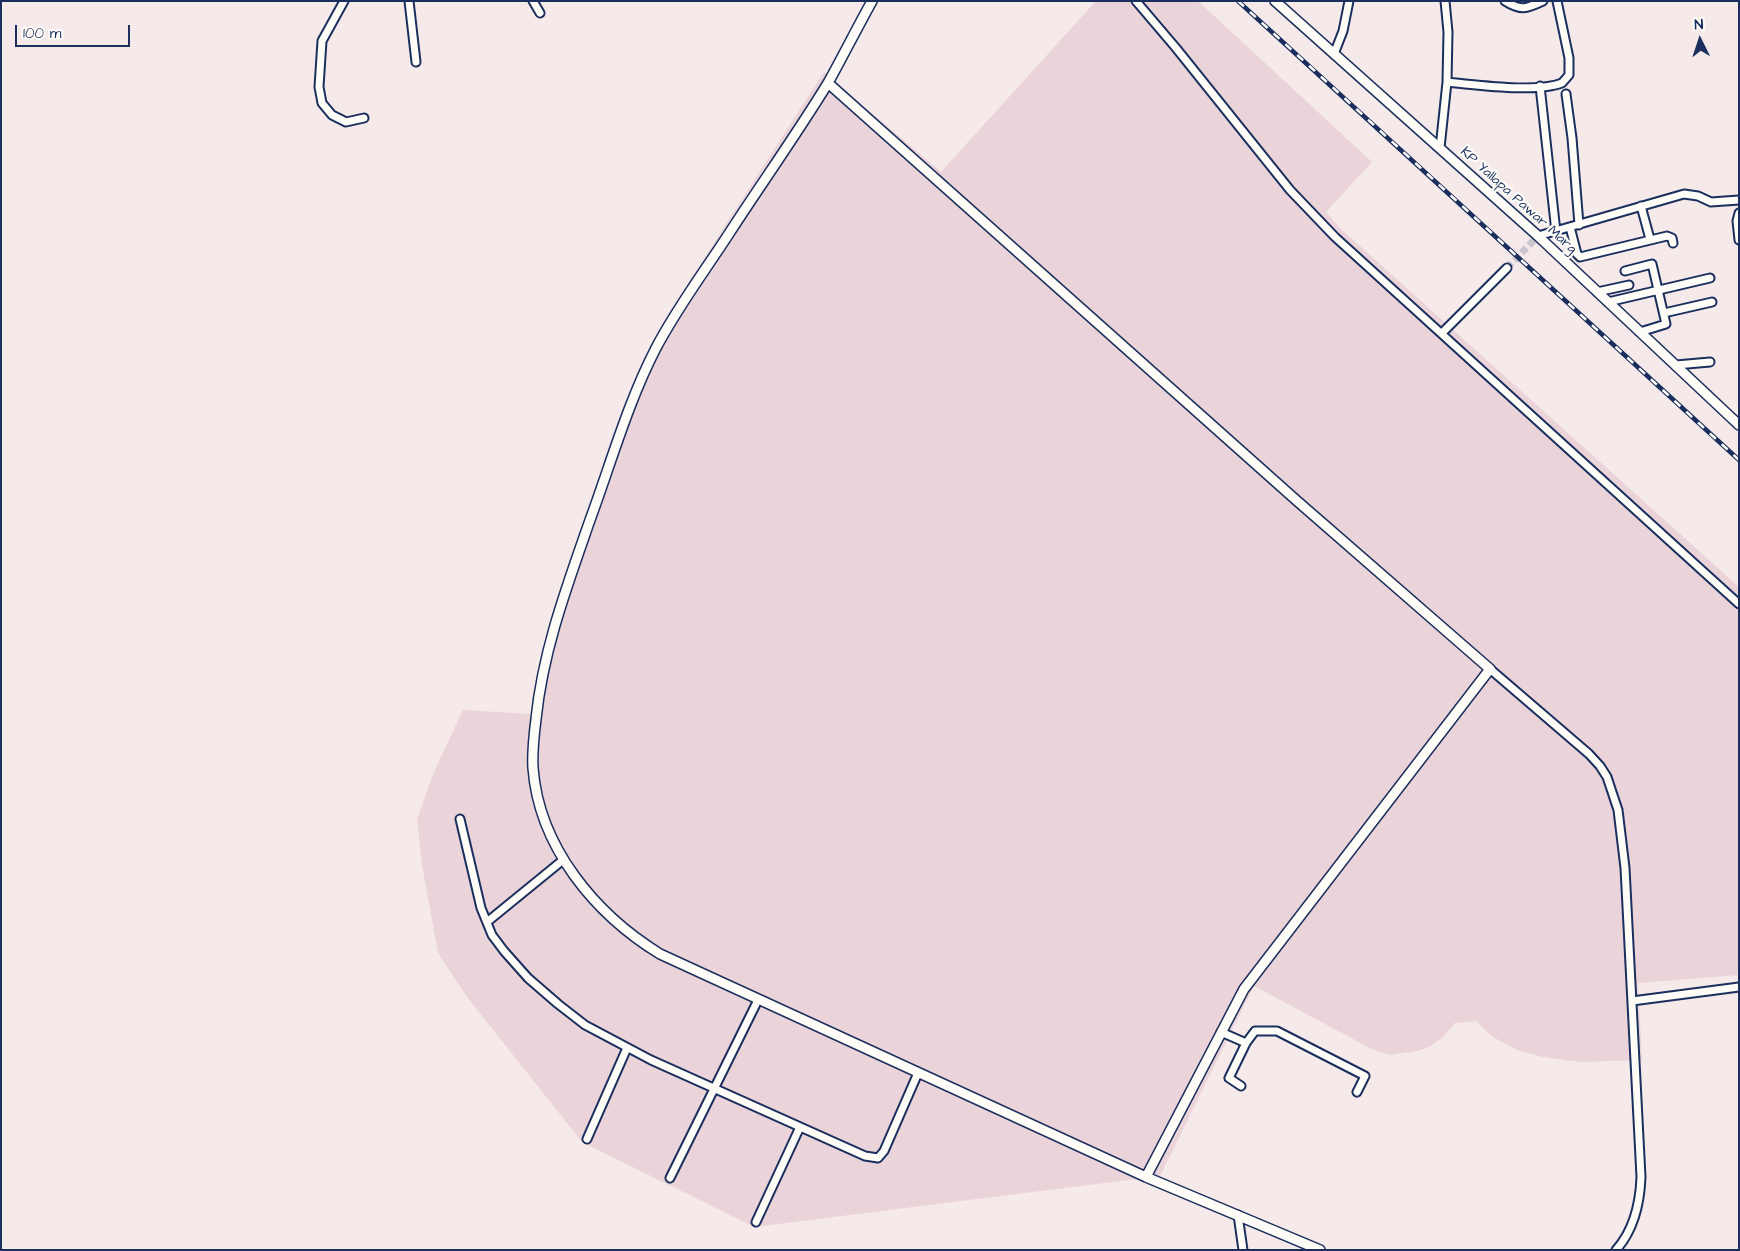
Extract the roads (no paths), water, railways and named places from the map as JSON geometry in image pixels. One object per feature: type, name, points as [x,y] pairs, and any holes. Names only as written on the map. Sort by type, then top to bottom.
[{"type":"street","points":[[344,1],[322,41],[319,87],[322,104],[332,115],[346,122],[364,118]]},
{"type":"street","points":[[409,1],[416,62]]},
{"type":"street","points":[[533,1],[540,13]]},
{"type":"street","points":[[872,1],[828,83],[657,346],[646,369],[624,422],[564,594],[551,637],[538,702],[533,765],[538,801],[563,860],[580,884],[608,915],[636,940],[668,958],[758,1000],[1146,1177],[1320,1250]]},
{"type":"street","points":[[1136,1],[1290,190],[1335,237],[1739,604]]},
{"type":"street","name":"KP Yallapa Pawar Marg","points":[[1275,1],[1538,236],[1739,424]]},
{"type":"street","points":[[1334,54],[1343,31],[1349,1]]},
{"type":"street","points":[[1440,148],[1447,82],[1448,32],[1446,1]]},
{"type":"street","points":[[1504,1],[1522,9],[1543,1]]},
{"type":"street","points":[[1447,82],[1492,86],[1540,86],[1562,83],[1569,75],[1569,58],[1557,1]]},
{"type":"street","points":[[828,83],[1296,500],[1589,754],[1608,777],[1618,810],[1625,868],[1640,1196],[1634,1220],[1616,1250]]},
{"type":"street","points":[[1540,86],[1556,232]]},
{"type":"street","points":[[1566,94],[1572,138],[1579,225]]},
{"type":"street","points":[[1538,236],[1684,194],[1698,196],[1711,202],[1739,200]]},
{"type":"street","points":[[1641,206],[1650,239]]},
{"type":"street","points":[[1739,213],[1737,221],[1739,240]]},
{"type":"street","points":[[1570,227],[1577,254],[1580,257],[1650,239],[1670,236],[1673,243]]},
{"type":"street","points":[[1625,271],[1652,264],[1666,324],[1640,332]]},
{"type":"street","points":[[1442,334],[1507,268]]},
{"type":"street","points":[[1608,302],[1710,278]]},
{"type":"street","points":[[1597,292],[1629,285]]},
{"type":"street","points":[[1664,313],[1712,302]]},
{"type":"street","points":[[1676,365],[1710,362]]},
{"type":"street","points":[[1146,1177],[1244,989],[1490,669]]},
{"type":"street","points":[[460,819],[481,908],[492,935],[528,978],[585,1024],[627,1048],[800,1128],[864,1156],[878,1158],[884,1151],[918,1073]]},
{"type":"street","points":[[487,922],[563,860]]},
{"type":"street","points":[[1632,1001],[1739,987]]},
{"type":"street","points":[[670,1178],[758,1000]]},
{"type":"street","points":[[1241,1086],[1229,1078],[1246,1043],[1255,1031],[1277,1031],[1365,1076],[1357,1092]]},
{"type":"street","points":[[1222,1032],[1246,1043]]},
{"type":"street","points":[[587,1139],[627,1048]]},
{"type":"street","points":[[756,1222],[800,1128]]},
{"type":"street","points":[[1238,1215],[1243,1250]]},
{"type":"tunnel","points":[[1507,268],[1538,236]]},
{"type":"railway","points":[[1238,1],[1739,460]]}]
